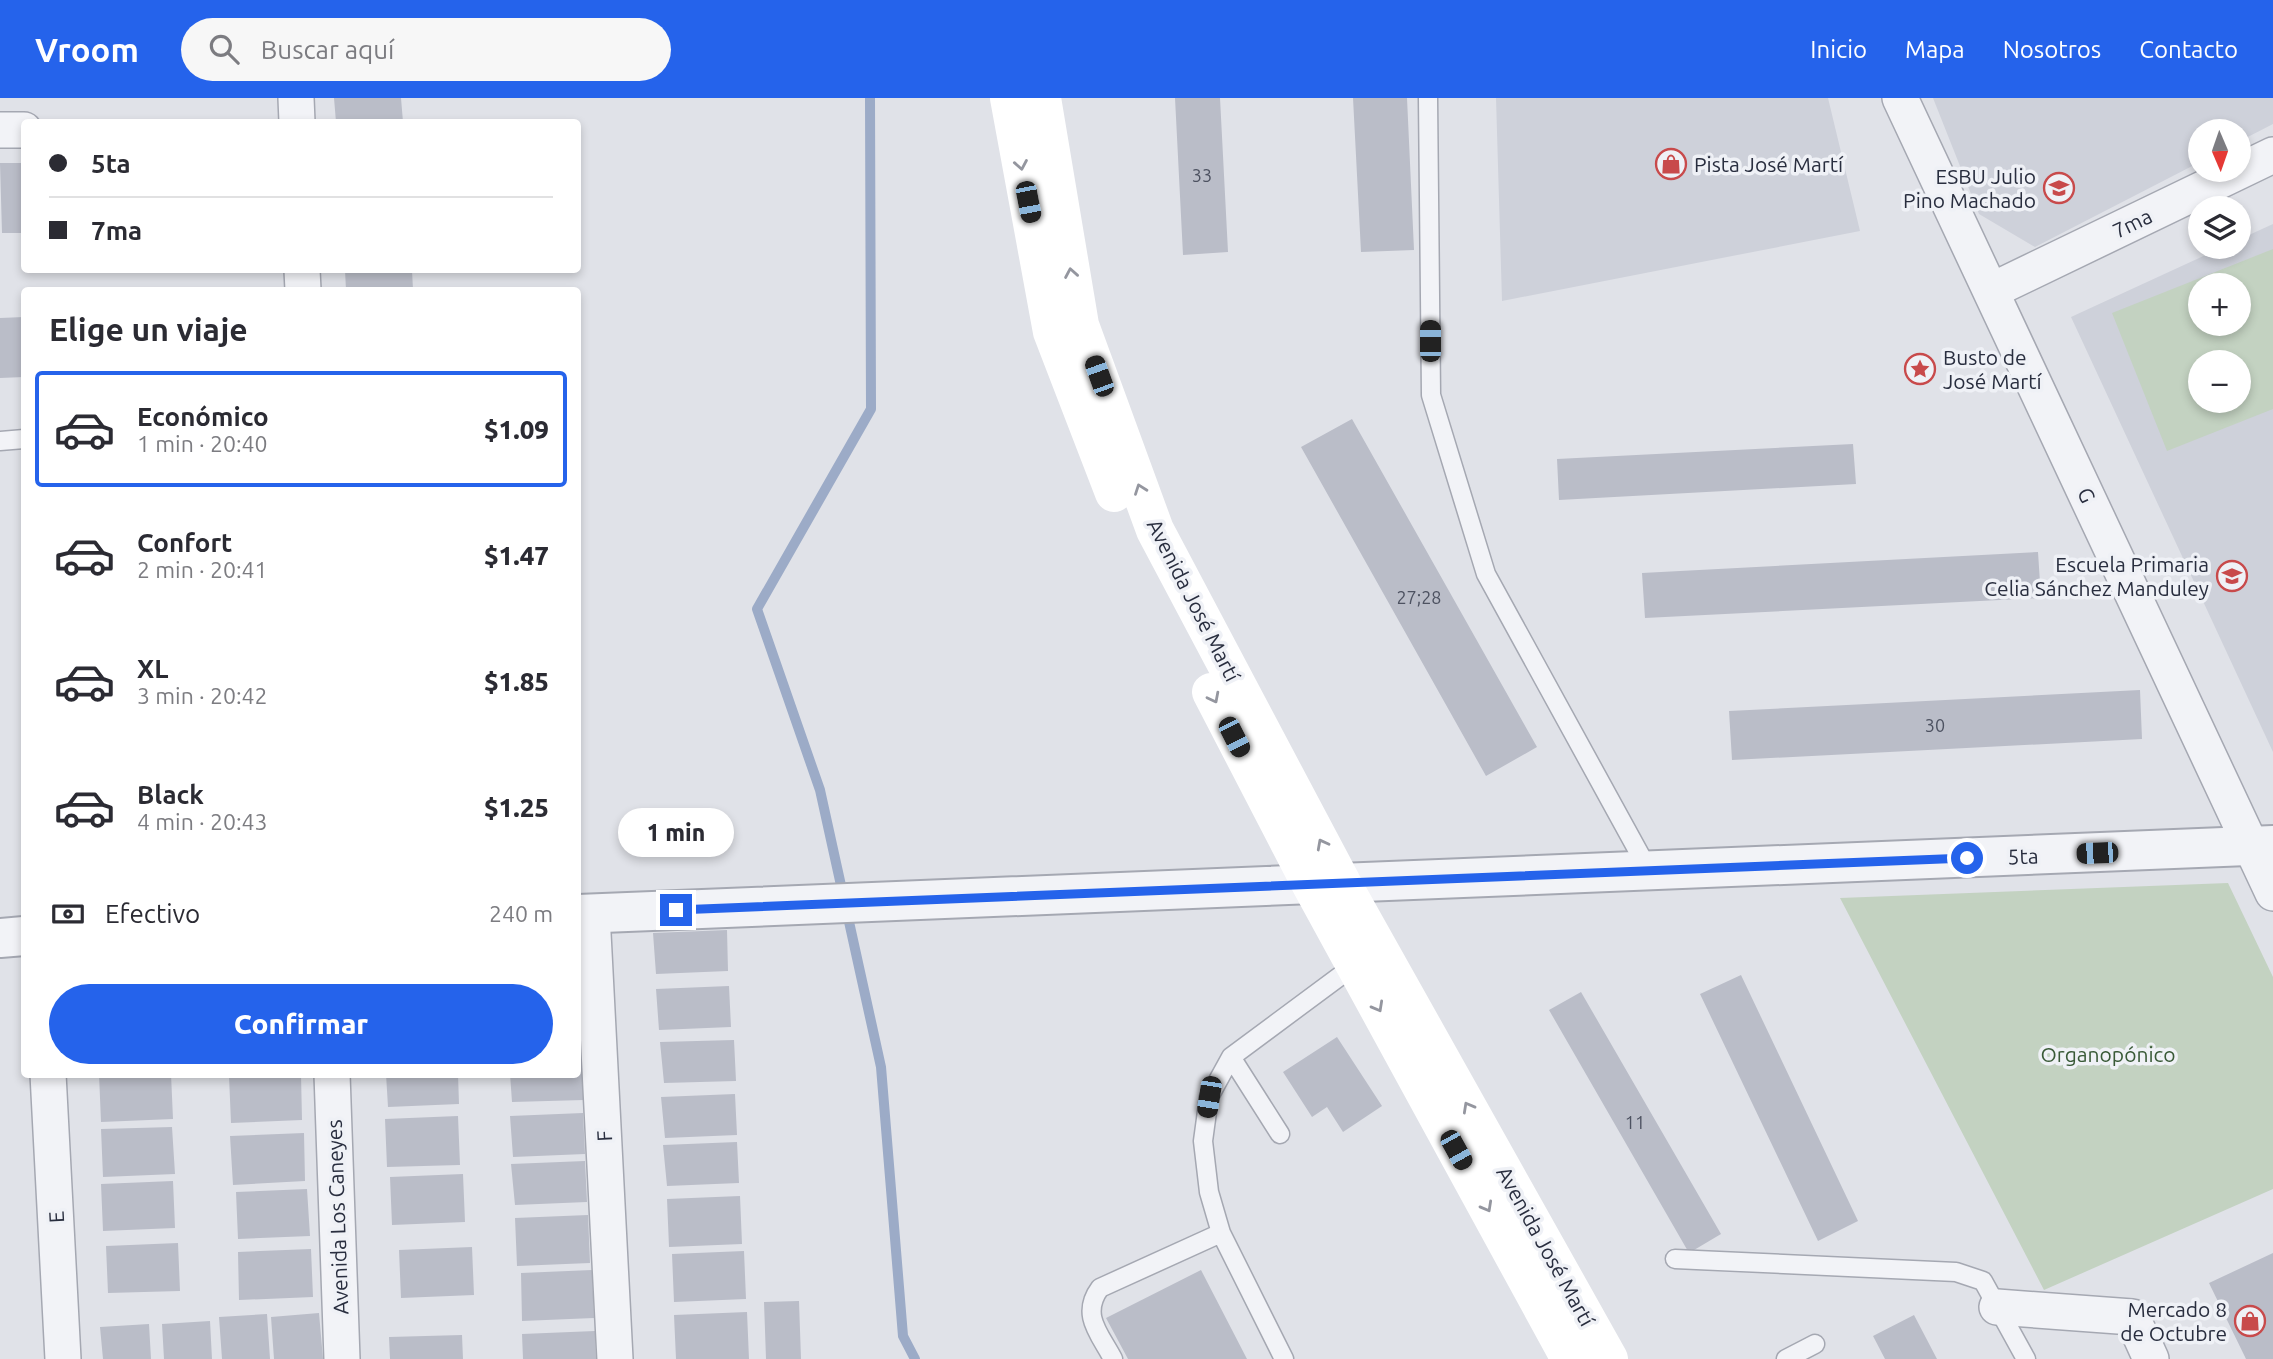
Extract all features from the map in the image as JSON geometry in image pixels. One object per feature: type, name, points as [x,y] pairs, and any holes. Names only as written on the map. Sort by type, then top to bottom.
[{"type":"main road","name":"Avenida José Martí","points":[[1009,98],[1052,332],[1132,540],[1327,884],[1609,1359]]},
{"type":"main road","name":"Avenida José Martí","points":[[1042,98],[1080,325],[1155,530],[1327,884],[1355,965],[1570,1359]]},
{"type":"street","points":[[296,98],[297,119]]},
{"type":"street","name":"G","points":[[1900,98],[1991,291],[2262,846],[2273,893]]},
{"type":"street","points":[[0,131],[21,130]]},
{"type":"street","name":"7ma","points":[[1991,291],[2273,155]]},
{"type":"street","name":"5ta","points":[[1327,884],[2262,846]]},
{"type":"street","points":[[585,914],[1327,884]]},
{"type":"street","name":"F","points":[[585,914],[615,1359]]},
{"type":"street","points":[[0,937],[21,936]]},
{"type":"street","name":"E","points":[[48,1078],[63,1359]]},
{"type":"street","name":"Avenida Los Caneyes","points":[[332,1078],[342,1359]]},
{"type":"street","points":[[1997,1307],[2132,1317],[2151,1359]]},
{"type":"lane","points":[[1428,98],[1431,395],[1486,574],[1649,871]]},
{"type":"lane","points":[[0,440],[21,439]]},
{"type":"lane","points":[[1284,1359],[1221,1233],[1209,1192],[1203,1141],[1209,1097],[1231,1057],[1355,965]]},
{"type":"lane","points":[[1231,1057],[1280,1134]]},
{"type":"lane","points":[[1113,1359],[1089,1314],[1092,1299],[1100,1288],[1221,1233]]},
{"type":"lane","points":[[1675,1259],[1956,1272],[1983,1281],[2026,1359]]},
{"type":"lane","points":[[1786,1359],[1815,1344]]},
{"type":"shaded area","name":"Pista José Martí","points":[[1496,98],[1828,98],[1860,231],[1502,301]]},
{"type":"shaded area","name":"ESBU Julio Pino Machado","points":[[1933,98],[2273,98],[2273,124],[2251,135],[2251,119],[2188,119],[2188,168],[2035,247],[1979,214]]},
{"type":"shaded area","name":"Escuela Primaria Celia Sánchez Manduley","points":[[2273,224],[2273,752],[2071,317],[2197,259],[2251,259],[2251,234]]},
{"type":"green space","points":[[2273,249],[2273,409],[2167,451],[2112,313],[2188,283],[2188,336],[2251,336],[2251,273],[2213,273]]},
{"type":"green space","name":"Organopónico","points":[[2228,883],[2273,977],[2273,1189],[2044,1290],[1840,898]]},
{"type":"building","points":[[334,98],[401,98],[403,119],[336,119]]},
{"type":"building","points":[[1175,98],[1220,98],[1228,252],[1183,255]]},
{"type":"building","points":[[1353,98],[1407,98],[1414,250],[1361,252]]},
{"type":"building","points":[[0,163],[21,163],[21,233],[2,233]]},
{"type":"building","points":[[345,273],[412,273],[413,287],[346,287]]},
{"type":"building","points":[[21,317],[21,377],[0,378],[0,318]]},
{"type":"building","points":[[1352,419],[1537,747],[1486,776],[1301,447]]},
{"type":"building","points":[[1853,444],[1856,484],[1559,500],[1557,459]]},
{"type":"building","points":[[2038,552],[2041,598],[1645,618],[1642,573]]},
{"type":"building","points":[[2140,690],[2142,739],[1732,760],[1729,711]]},
{"type":"building","points":[[727,930],[728,971],[656,974],[653,933]]},
{"type":"building","points":[[1741,975],[1858,1221],[1818,1241],[1700,994]]},
{"type":"building","points":[[729,986],[731,1027],[659,1030],[656,989]]},
{"type":"building","points":[[1581,992],[1721,1234],[1689,1253],[1549,1010]]},
{"type":"building","points":[[1337,1037],[1382,1106],[1343,1132],[1327,1107],[1312,1117],[1283,1072]]},
{"type":"building","points":[[734,1040],[736,1081],[664,1083],[660,1042]]},
{"type":"building","points":[[582,1058],[584,1100],[512,1102],[510,1078],[581,1078]]},
{"type":"building","points":[[99,1078],[171,1078],[173,1119],[101,1122]]},
{"type":"building","points":[[229,1078],[301,1078],[302,1120],[231,1123]]},
{"type":"building","points":[[386,1078],[458,1078],[459,1104],[388,1107]]},
{"type":"building","points":[[735,1094],[737,1135],[665,1138],[661,1097]]},
{"type":"building","points":[[583,1113],[585,1154],[513,1157],[510,1116]]},
{"type":"building","points":[[458,1116],[460,1165],[387,1167],[385,1119]]},
{"type":"building","points":[[172,1127],[175,1174],[103,1177],[101,1129]]},
{"type":"building","points":[[304,1133],[305,1181],[233,1185],[230,1136]]},
{"type":"building","points":[[737,1142],[739,1183],[667,1186],[663,1145]]},
{"type":"building","points":[[585,1161],[587,1202],[515,1205],[511,1164]]},
{"type":"building","points":[[463,1174],[465,1222],[392,1225],[390,1177]]},
{"type":"building","points":[[173,1181],[175,1228],[103,1231],[101,1184]]},
{"type":"building","points":[[307,1189],[310,1236],[238,1239],[236,1192]]},
{"type":"building","points":[[740,1196],[742,1244],[669,1247],[667,1199]]},
{"type":"building","points":[[588,1215],[590,1263],[517,1266],[515,1218]]},
{"type":"building","points":[[178,1243],[180,1291],[108,1293],[106,1246]]},
{"type":"building","points":[[472,1247],[474,1295],[401,1298],[399,1250]]},
{"type":"building","points":[[311,1249],[313,1297],[239,1300],[238,1252]]},
{"type":"building","points":[[744,1251],[746,1299],[674,1302],[672,1254]]},
{"type":"building","name":"Mercado 8 de Octubre","points":[[2273,1253],[2273,1359],[2246,1359],[2209,1283]]},
{"type":"building","points":[[592,1270],[594,1318],[522,1321],[521,1273]]},
{"type":"building","points":[[1201,1270],[1247,1359],[1128,1359],[1106,1318]]},
{"type":"building","points":[[799,1301],[801,1359],[766,1359],[764,1302]]},
{"type":"building","points":[[747,1312],[749,1359],[676,1359],[674,1315]]},
{"type":"building","points":[[319,1313],[323,1359],[274,1359],[271,1317]]},
{"type":"building","points":[[267,1314],[270,1359],[222,1359],[219,1317]]},
{"type":"building","points":[[1914,1315],[1937,1359],[1885,1359],[1873,1336]]},
{"type":"building","points":[[210,1321],[212,1359],[164,1359],[162,1324]]},
{"type":"building","points":[[149,1324],[151,1359],[103,1359],[100,1327]]},
{"type":"building","points":[[595,1331],[596,1359],[523,1359],[522,1334]]},
{"type":"building","points":[[462,1335],[463,1359],[390,1359],[389,1337]]},
{"type":"waterway","points":[[870,98],[871,409],[757,609],[820,790],[881,1067],[903,1336],[915,1359]]},
{"type":"place","name":"Pista José Martí","points":[[1671,164]]},
{"type":"place","name":"ESBU Julio Pino Machado","points":[[2059,188]]},
{"type":"place","name":"Busto de José Martí","points":[[1920,369]]},
{"type":"place","name":"Escuela Primaria Celia Sánchez Manduley","points":[[2232,576]]},
{"type":"place","name":"Mercado 8 de Octubre","points":[[2250,1321]]},
{"type":"route","points":[[676,910],[1967,858]]}]
